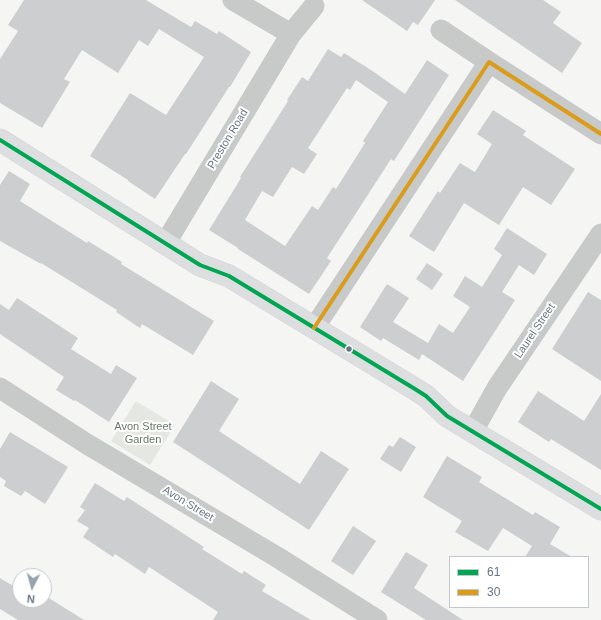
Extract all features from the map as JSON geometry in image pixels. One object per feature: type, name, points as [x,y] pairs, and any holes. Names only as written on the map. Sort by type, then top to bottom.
[{"type":"main road","points":[[0,140],[165,244],[200,265],[229,276],[415,389],[426,396],[447,416],[601,509]]},
{"type":"street","points":[[233,0],[291,34]]},
{"type":"street","name":"Preston Road","points":[[165,244],[291,34],[314,6]]},
{"type":"street","points":[[441,30],[601,134]]},
{"type":"street","points":[[314,328],[489,62]]},
{"type":"street","name":"Laurel Street","points":[[473,431],[497,388],[601,234]]},
{"type":"street","name":"Avon Street","points":[[0,388],[87,444],[277,557],[377,620]]},
{"type":"green space","name":"Avon Street Garden","points":[[136,401],[175,425],[150,465],[111,441]]},
{"type":"building","points":[[24,0],[146,0],[191,27],[195,21],[217,34],[219,31],[251,52],[230,87],[155,199],[90,156],[130,93],[166,115],[204,57],[159,29],[148,46],[139,40],[118,73],[82,50],[64,79],[70,82],[42,128],[0,103],[0,59],[18,31],[8,25]]},
{"type":"building","points":[[362,0],[435,0],[418,25],[413,22],[407,31]]},
{"type":"building","points":[[455,0],[543,0],[561,12],[553,23],[582,43],[562,73]]},
{"type":"building","points":[[328,49],[341,57],[344,53],[405,94],[427,60],[449,75],[394,161],[391,159],[327,258],[331,261],[309,294],[209,230],[302,77],[308,81]],"holes":[[[356,80],[388,102],[363,141],[365,143],[336,189],[333,187],[318,210],[312,206],[285,246],[245,220],[262,191],[273,197],[292,167],[304,174],[317,154],[308,148],[347,88],[350,90]]]},
{"type":"building","points":[[493,110],[526,131],[523,135],[575,169],[551,205],[523,187],[499,225],[464,203],[434,252],[409,236],[438,191],[440,193],[460,163],[475,172],[492,144],[477,134]]},
{"type":"building","points":[[9,171],[30,184],[20,201],[87,243],[88,241],[122,262],[121,264],[214,321],[193,355],[142,324],[140,328],[116,312],[117,310],[41,263],[0,241],[0,185]]},
{"type":"building","points":[[507,228],[547,254],[534,275],[519,265],[502,292],[515,300],[463,381],[422,354],[419,360],[383,338],[381,341],[360,327],[387,284],[409,298],[393,322],[428,343],[439,324],[453,333],[470,307],[453,296],[465,276],[482,287],[502,255],[494,249]]},
{"type":"building","points":[[427,263],[443,274],[432,290],[416,279]]},
{"type":"building","points":[[588,292],[601,300],[601,381],[552,349]]},
{"type":"building","points":[[17,298],[78,338],[71,349],[111,374],[116,365],[137,378],[109,422],[75,400],[74,401],[56,390],[64,377],[0,334],[0,304],[9,310]]},
{"type":"building","points":[[211,381],[239,399],[219,431],[300,484],[321,451],[349,469],[309,530],[173,442]]},
{"type":"building","points":[[538,391],[584,421],[601,394],[601,470],[551,439],[549,442],[518,422]]},
{"type":"building","points":[[10,432],[68,467],[45,504],[25,491],[21,496],[4,486],[6,481],[0,477],[0,449]]},
{"type":"building","points":[[400,437],[416,447],[401,472],[380,459],[389,445],[393,447]]},
{"type":"building","points":[[447,456],[482,477],[479,482],[533,515],[535,512],[560,527],[550,544],[570,556],[526,556],[532,546],[503,528],[488,551],[455,532],[462,521],[423,497]]},
{"type":"building","points":[[95,483],[124,501],[127,497],[204,547],[202,549],[242,574],[244,571],[266,585],[262,591],[311,620],[213,620],[218,612],[149,567],[145,574],[115,554],[113,557],[83,537],[89,528],[77,521],[85,510],[80,507]]},
{"type":"building","points":[[353,526],[376,541],[353,575],[331,561]]},
{"type":"building","points":[[406,552],[428,565],[414,588],[463,620],[426,620],[381,592]]},
{"type":"building","points":[[0,578],[12,585],[12,608],[52,608],[52,600],[84,620],[18,620],[0,609]]},
{"type":"transit line","name":"30","points":[[314,328],[489,62],[601,134]]},
{"type":"transit line","name":"61","points":[[0,140],[200,265],[229,276],[415,389],[426,396],[447,416],[601,509]]}]
